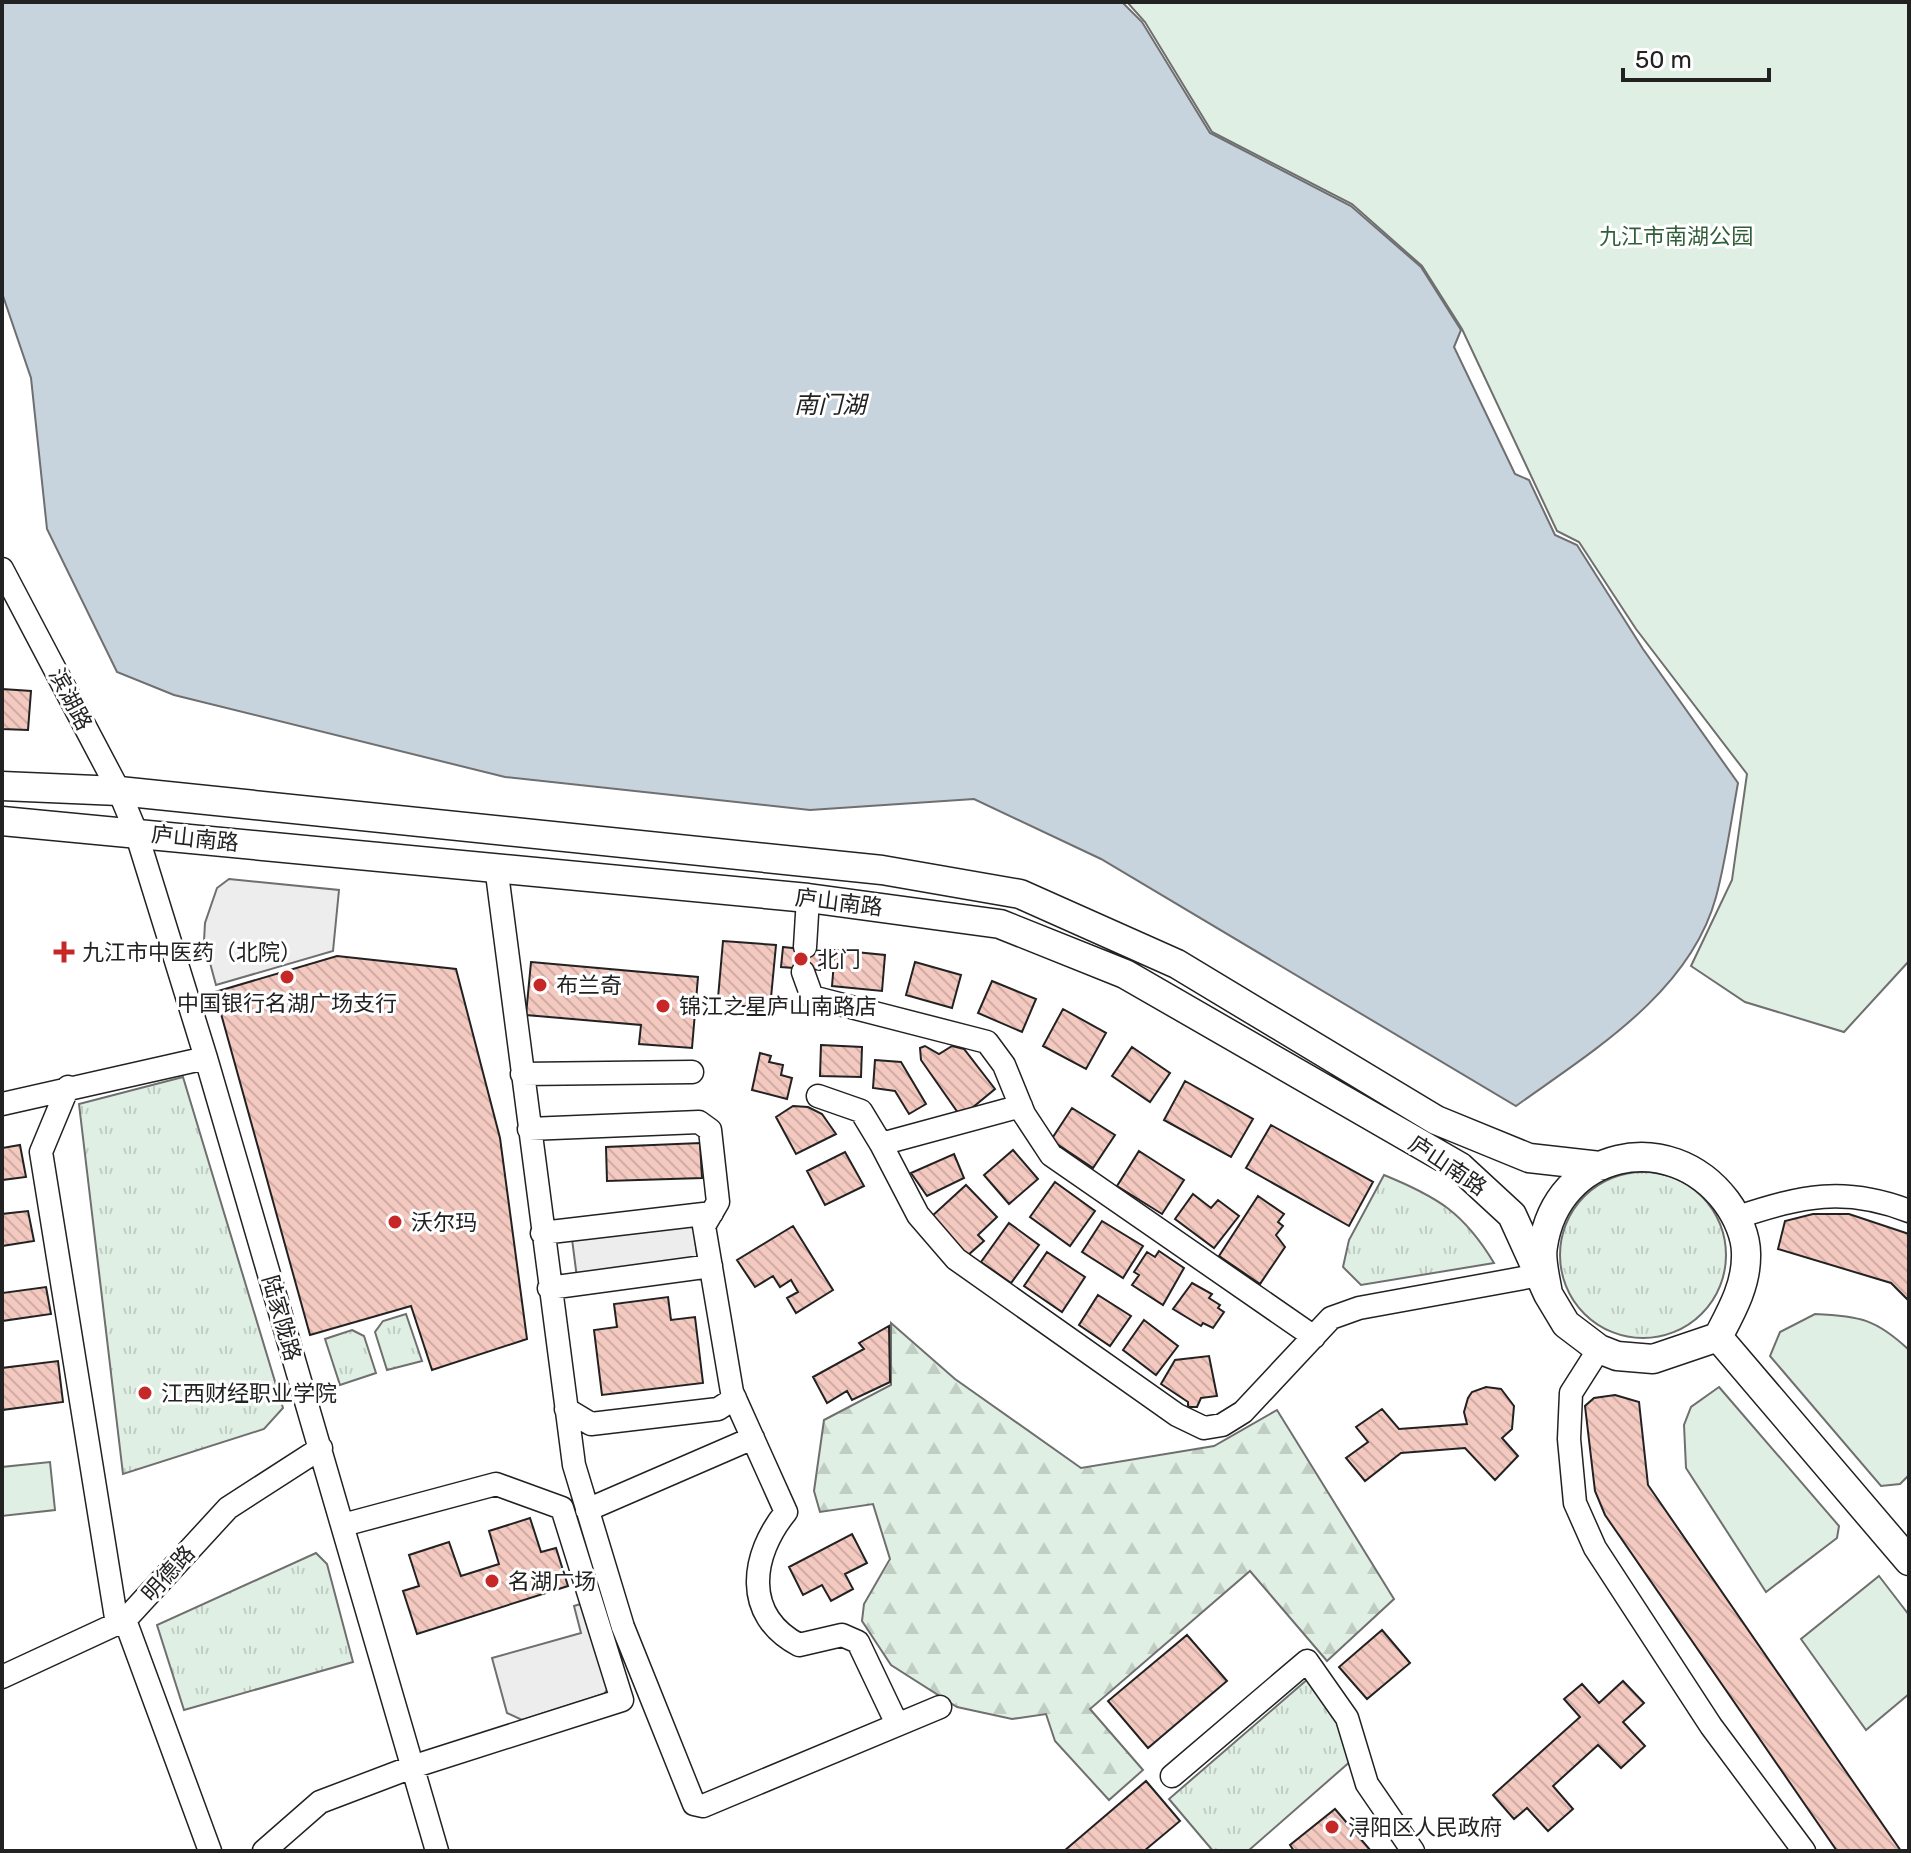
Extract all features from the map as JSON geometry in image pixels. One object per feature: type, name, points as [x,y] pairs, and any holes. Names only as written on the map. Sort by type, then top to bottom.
[{"type":"main road","name":"庐山南路","points":[[2,786],[119,791],[882,870],[1020,894],[1177,964],[1436,1120],[1529,1158],[1600,1166]]},
{"type":"main road","name":"庐山南路","points":[[2,821],[808,898],[1000,924],[1125,974],[1460,1167],[1512,1215],[1544,1285]]},
{"type":"main road","points":[[1623,1158],[1673,1159],[1710,1179],[1738,1217],[1746,1256],[1738,1298],[1718,1337],[1653,1359],[1617,1356],[1599,1349],[1566,1324],[1544,1285],[1542,1247],[1555,1208],[1569,1188],[1600,1166],[1623,1158]]},
{"type":"main road","points":[[1718,1337],[1909,1561]]},
{"type":"street","name":"滨湖路","points":[[2,569],[119,791],[136,832]]},
{"type":"street","name":"陆家陇路","points":[[136,832],[206,1058],[437,1851]]},
{"type":"street","points":[[496,866],[574,1465],[623,1627],[694,1804],[703,1806],[940,1707]]},
{"type":"street","points":[[805,947],[808,898]]},
{"type":"street","points":[[803,972],[812,997],[987,1042],[1004,1065],[1021,1106],[1051,1155],[1314,1337]]},
{"type":"street","points":[[2,1104],[206,1058]]},
{"type":"street","points":[[522,1074],[692,1072]]},
{"type":"street","points":[[68,1087],[41,1152],[121,1622],[210,1851]]},
{"type":"street","points":[[818,1096],[861,1111],[918,1215],[956,1259],[1177,1415],[1204,1428],[1222,1425],[1243,1412],[1331,1318],[1359,1308],[1544,1285]]},
{"type":"street","points":[[881,1144],[1021,1106]]},
{"type":"street","points":[[529,1129],[699,1122],[710,1130],[718,1202],[704,1226],[735,1398],[786,1512],[770,1532],[759,1556],[757,1580],[770,1620],[786,1639],[799,1645],[842,1635],[858,1642],[897,1724]]},
{"type":"street","points":[[1738,1217],[1792,1199],[1826,1195],[1859,1196],[1909,1211]]},
{"type":"street","points":[[542,1233],[712,1213]]},
{"type":"street","points":[[549,1288],[711,1266]]},
{"type":"street","points":[[1599,1349],[1571,1393],[1569,1439],[1575,1503],[1595,1548],[1711,1726],[1804,1851]]},
{"type":"street","points":[[566,1409],[591,1424],[718,1409],[735,1398]]},
{"type":"street","points":[[587,1510],[753,1438]]},
{"type":"street","name":"明德路","points":[[2,1677],[121,1622],[228,1508],[321,1448]]},
{"type":"street","points":[[264,1851],[320,1802],[412,1767],[622,1700],[562,1508],[496,1484],[343,1525]]},
{"type":"street","points":[[1172,1776],[1307,1661],[1347,1718],[1367,1784],[1413,1851]]},
{"type":"green space","name":"九江市南湖公园","points":[[1127,2],[1909,2],[1909,961],[1844,1032],[1745,1002],[1691,966],[1732,880],[1747,774],[1636,629],[1579,542],[1557,531],[1462,329],[1422,266],[1352,204],[1212,132],[1145,22]]},
{"type":"green space","points":[[183,1077],[283,1408],[264,1429],[123,1474],[79,1104]]},
{"type":"green space","points":[[1643,1172],[1675,1179],[1701,1197],[1719,1223],[1726,1255],[1719,1287],[1701,1313],[1675,1331],[1643,1338],[1611,1331],[1585,1313],[1567,1287],[1560,1255],[1567,1223],[1585,1197],[1611,1179]]},
{"type":"green space","points":[[1384,1175],[1448,1208],[1472,1231],[1494,1263],[1361,1285],[1343,1267],[1349,1240]]},
{"type":"green space","points":[[406,1314],[422,1361],[387,1370],[375,1332],[383,1321]]},
{"type":"green space","points":[[1815,1314],[1866,1321],[1887,1332],[1909,1350],[1909,1475],[1900,1484],[1881,1486],[1770,1356],[1780,1332]]},
{"type":"green space","points":[[891,1323],[955,1379],[1081,1468],[1214,1446],[1277,1410],[1394,1599],[1327,1661],[1250,1571],[1090,1709],[1143,1770],[1109,1800],[1055,1741],[1046,1714],[1012,1719],[957,1707],[891,1665],[862,1621],[864,1604],[890,1559],[873,1504],[820,1512],[814,1491],[824,1420],[891,1385]]},
{"type":"green space","points":[[352,1330],[364,1336],[376,1373],[340,1385],[325,1339]]},
{"type":"green space","points":[[1719,1387],[1839,1526],[1837,1538],[1766,1592],[1686,1468],[1684,1425],[1691,1407]]},
{"type":"green space","points":[[50,1462],[55,1510],[2,1516],[2,1467]]},
{"type":"green space","points":[[316,1553],[327,1564],[353,1662],[184,1710],[157,1625]]},
{"type":"green space","points":[[1879,1576],[1909,1615],[1909,1694],[1866,1730],[1801,1639]]},
{"type":"green space","points":[[1309,1678],[1340,1726],[1352,1760],[1248,1851],[1213,1851],[1169,1799]]},
{"type":"shaded area","points":[[229,879],[339,890],[333,951],[216,985],[204,941],[205,923],[217,888]]},
{"type":"shaded area","points":[[693,1223],[698,1262],[577,1278],[572,1239]]},
{"type":"shaded area","points":[[587,1602],[609,1687],[604,1694],[522,1720],[507,1713],[492,1658],[581,1633],[574,1606]]},
{"type":"water","name":"南门湖","points":[[2,2],[1122,2],[1142,22],[1210,133],[1351,206],[1421,267],[1461,330],[1454,347],[1515,474],[1529,480],[1555,535],[1577,545],[1643,649],[1738,783],[1720,883],[1703,931],[1684,963],[1634,1017],[1516,1106],[1101,859],[974,799],[810,810],[505,777],[174,695],[117,672],[47,529],[31,378],[2,293]]},
{"type":"building","points":[[2,689],[31,691],[28,730],[2,729]]},
{"type":"building","points":[[723,941],[776,945],[770,1008],[729,1005],[718,998]]},
{"type":"building","name":"北门","points":[[783,947],[821,951],[820,970],[781,967]]},
{"type":"building","points":[[835,950],[885,955],[882,991],[832,986]]},
{"type":"building","name":"沃尔玛","points":[[337,956],[456,969],[500,1138],[527,1339],[432,1370],[411,1306],[310,1335],[215,992]]},
{"type":"building","points":[[531,962],[698,977],[692,1048],[639,1044],[641,1025],[526,1015]]},
{"type":"building","points":[[915,962],[961,975],[952,1008],[906,995]]},
{"type":"building","points":[[992,981],[1036,999],[1022,1032],[978,1013]]},
{"type":"building","points":[[1063,1009],[1106,1033],[1086,1069],[1043,1046]]},
{"type":"building","points":[[821,1045],[862,1047],[861,1077],[820,1076]]},
{"type":"building","points":[[925,1046],[939,1054],[952,1046],[964,1049],[995,1089],[961,1117],[921,1060],[920,1048]]},
{"type":"building","points":[[1132,1047],[1170,1073],[1150,1102],[1112,1076]]},
{"type":"building","points":[[760,1053],[771,1056],[769,1062],[783,1065],[781,1075],[792,1078],[787,1099],[752,1090]]},
{"type":"building","points":[[875,1060],[901,1062],[926,1104],[909,1114],[895,1091],[873,1088]]},
{"type":"building","points":[[1185,1081],[1253,1119],[1231,1157],[1164,1120]]},
{"type":"building","points":[[793,1106],[808,1107],[822,1114],[836,1134],[796,1154],[776,1117]]},
{"type":"building","points":[[1072,1108],[1115,1135],[1093,1168],[1051,1140]]},
{"type":"building","points":[[1271,1125],[1373,1182],[1349,1226],[1246,1168]]},
{"type":"building","points":[[700,1143],[702,1178],[607,1181],[606,1147]]},
{"type":"building","points":[[20,1145],[26,1177],[2,1180],[2,1148]]},
{"type":"building","points":[[1013,1150],[1038,1179],[1009,1204],[984,1175]]},
{"type":"building","points":[[1139,1151],[1184,1180],[1162,1214],[1117,1186]]},
{"type":"building","points":[[845,1152],[864,1186],[825,1205],[807,1171]]},
{"type":"building","points":[[954,1154],[964,1178],[927,1196],[911,1173]]},
{"type":"building","points":[[1055,1182],[1095,1211],[1070,1246],[1030,1217]]},
{"type":"building","points":[[966,1185],[997,1217],[978,1235],[984,1241],[967,1256],[931,1217]]},
{"type":"building","points":[[1193,1194],[1211,1208],[1218,1200],[1239,1216],[1214,1248],[1175,1219]]},
{"type":"building","points":[[1258,1196],[1284,1214],[1278,1222],[1283,1226],[1276,1235],[1285,1247],[1260,1284],[1219,1256]]},
{"type":"building","points":[[28,1211],[34,1241],[2,1246],[2,1214]]},
{"type":"building","points":[[1813,1214],[1849,1214],[1909,1234],[1909,1301],[1891,1283],[1778,1249],[1785,1221]]},
{"type":"building","points":[[1102,1221],[1143,1246],[1123,1278],[1082,1252]]},
{"type":"building","points":[[1009,1223],[1039,1245],[1011,1283],[981,1262]]},
{"type":"building","points":[[793,1226],[833,1290],[796,1313],[787,1298],[798,1292],[791,1280],[780,1287],[773,1276],[755,1287],[737,1260]]},
{"type":"building","points":[[1159,1251],[1184,1268],[1163,1305],[1132,1285],[1139,1275],[1134,1272],[1147,1252],[1155,1257]]},
{"type":"building","points":[[1047,1252],[1085,1277],[1062,1312],[1024,1286]]},
{"type":"building","points":[[1192,1283],[1212,1294],[1209,1298],[1224,1312],[1213,1328],[1203,1323],[1201,1326],[1173,1309]]},
{"type":"building","points":[[46,1287],[51,1314],[2,1321],[2,1293]]},
{"type":"building","points":[[1098,1295],[1131,1316],[1110,1346],[1079,1325]]},
{"type":"building","points":[[668,1297],[671,1320],[695,1317],[703,1383],[602,1395],[594,1330],[617,1327],[614,1304]]},
{"type":"building","points":[[1144,1320],[1178,1346],[1156,1375],[1123,1350]]},
{"type":"building","points":[[889,1326],[890,1382],[852,1400],[847,1391],[827,1403],[813,1377],[864,1349],[859,1343]]},
{"type":"building","points":[[1209,1356],[1217,1396],[1201,1398],[1197,1407],[1188,1407],[1188,1402],[1161,1384],[1175,1360]]},
{"type":"building","points":[[58,1361],[63,1402],[2,1410],[2,1368]]},
{"type":"building","points":[[1486,1387],[1501,1389],[1514,1406],[1512,1429],[1502,1438],[1518,1456],[1495,1480],[1465,1448],[1401,1453],[1365,1481],[1346,1458],[1368,1442],[1356,1427],[1382,1409],[1399,1429],[1467,1424],[1464,1412],[1468,1398],[1472,1392]]},
{"type":"building","points":[[1615,1395],[1639,1402],[1648,1485],[1901,1851],[1837,1851],[1605,1515],[1595,1491],[1585,1406],[1594,1398]]},
{"type":"building","name":"名湖广场","points":[[530,1518],[541,1552],[556,1548],[568,1586],[417,1634],[403,1591],[419,1586],[409,1555],[449,1542],[461,1576],[499,1564],[489,1531]]},
{"type":"building","points":[[852,1534],[867,1563],[845,1574],[853,1589],[831,1601],[822,1585],[803,1595],[789,1567]]},
{"type":"building","points":[[1382,1630],[1410,1663],[1367,1699],[1339,1667]]},
{"type":"building","points":[[1187,1635],[1227,1681],[1148,1748],[1108,1701]]},
{"type":"building","points":[[1623,1681],[1644,1703],[1623,1722],[1645,1746],[1621,1768],[1598,1745],[1553,1786],[1573,1809],[1548,1831],[1527,1808],[1514,1819],[1493,1795],[1580,1717],[1564,1699],[1582,1684],[1599,1703]]},
{"type":"building","points":[[1146,1781],[1180,1821],[1144,1851],[1064,1851]]},
{"type":"building","name":"浔阳区人民政府","points":[[1335,1809],[1371,1851],[1294,1851],[1290,1845]]},
{"type":"place","name":"九江市中医药（北院）","points":[[64,952]]},
{"type":"place","name":"北门","points":[[801,959]]},
{"type":"place","name":"中国银行名湖广场支行","points":[[287,977]]},
{"type":"place","name":"布兰奇","points":[[540,985]]},
{"type":"place","name":"锦江之星庐山南路店","points":[[663,1006]]},
{"type":"place","name":"沃尔玛","points":[[395,1222]]},
{"type":"place","name":"江西财经职业学院","points":[[145,1393]]},
{"type":"place","name":"名湖广场","points":[[492,1581]]},
{"type":"place","name":"浔阳区人民政府","points":[[1332,1827]]}]
